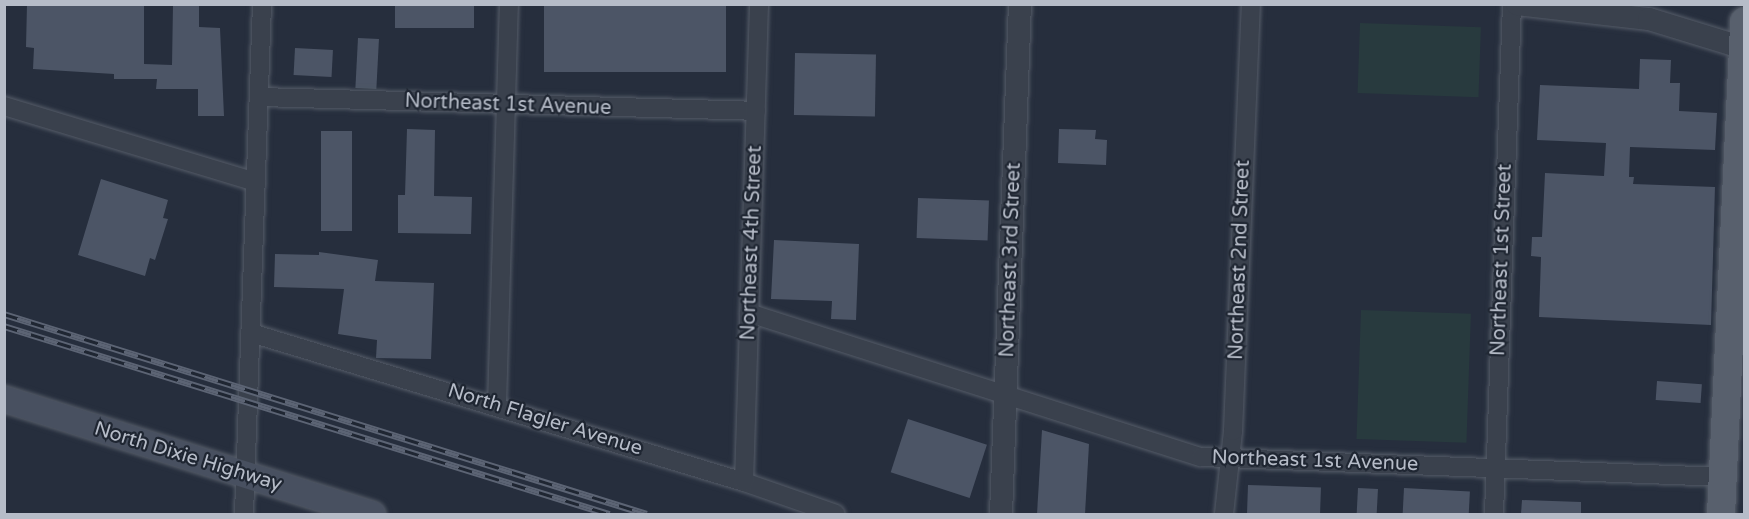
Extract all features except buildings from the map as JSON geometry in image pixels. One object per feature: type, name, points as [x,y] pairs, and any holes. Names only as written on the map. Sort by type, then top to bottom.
[{"type":"main road","points":[[1721,514],[1744,41]]},
{"type":"main road","name":"North Dixie Highway","points":[[4,399],[372,514]]},
{"type":"street","points":[[244,514],[262,4]]},
{"type":"street","points":[[497,405],[509,4]]},
{"type":"street","name":"Northeast 4th Street","points":[[744,482],[759,4]]},
{"type":"street","name":"Northeast 3rd Street","points":[[1001,514],[1020,4]]},
{"type":"street","name":"Northeast 2nd Street","points":[[1224,514],[1230,459],[1251,4]]},
{"type":"street","name":"Northeast 1st Street","points":[[1494,514],[1512,4]]},
{"type":"street","points":[[1517,4],[1649,19],[1744,41]]},
{"type":"street","name":"Northeast 1st Avenue","points":[[260,97],[756,111]]},
{"type":"street","points":[[4,106],[256,182]]},
{"type":"street","name":"Northeast 1st Avenue","points":[[749,313],[1007,393],[1201,457],[1724,477]]},
{"type":"street","name":"North Flagler Avenue","points":[[251,333],[497,405],[744,482],[836,514]]},
{"type":"shaded area","points":[[1360,23],[1481,27],[1478,97],[1358,93]]},
{"type":"shaded area","points":[[1361,310],[1471,314],[1466,443],[1356,439]]},
{"type":"railway","points":[[4,314],[647,514]]},
{"type":"railway","points":[[4,326],[609,514]]}]
